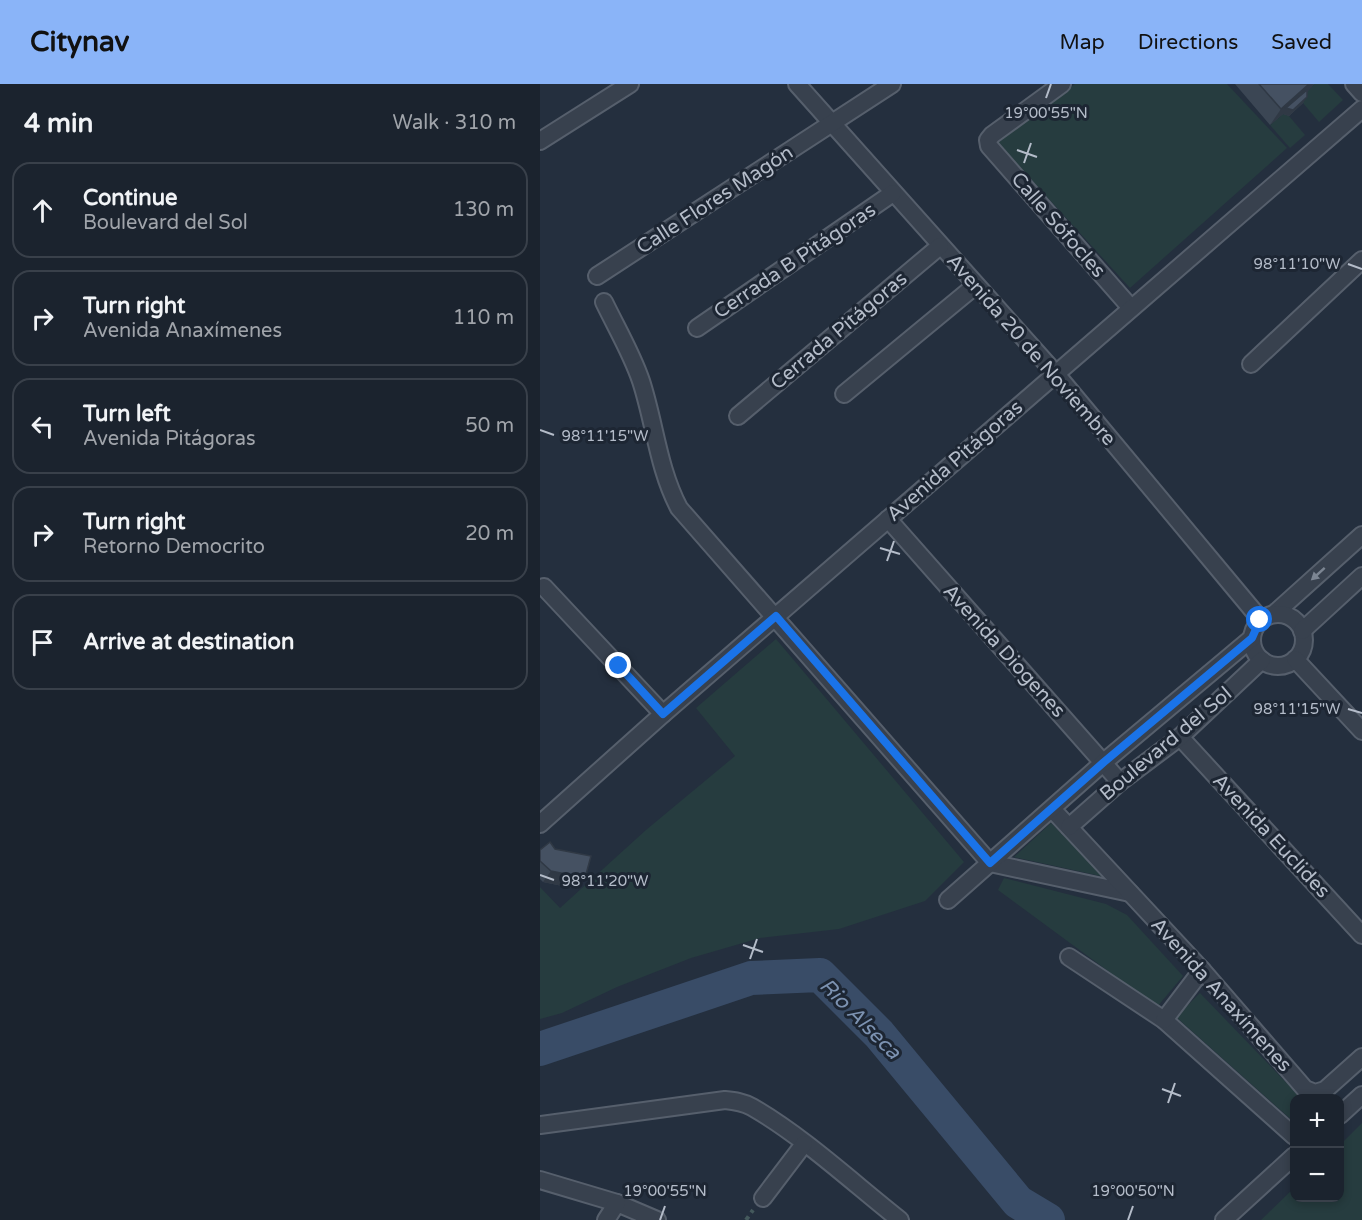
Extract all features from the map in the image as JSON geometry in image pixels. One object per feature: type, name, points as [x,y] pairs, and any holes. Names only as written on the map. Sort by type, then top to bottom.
[{"type":"street","points":[[540,141],[630,84]]},
{"type":"street","name":"Avenida 20 de Noviembre","points":[[797,84],[1056,374],[1267,617]]},
{"type":"street","name":"Calle Flores Magón","points":[[597,276],[892,84]]},
{"type":"street","name":"Calle Sófocles","points":[[1062,84],[988,140],[989,146],[1131,308]]},
{"type":"street","points":[[1354,84],[1362,93]]},
{"type":"street","name":"Avenida Pitágoras","points":[[543,814],[663,714],[1362,108]]},
{"type":"street","name":"Cerrada B Pitágoras","points":[[697,328],[893,193]]},
{"type":"street","name":"Cerrada Pitágoras","points":[[738,416],[940,246]]},
{"type":"street","points":[[1251,364],[1362,260]]},
{"type":"street","points":[[844,394],[976,285]]},
{"type":"street","points":[[604,302],[641,380],[661,462],[669,488],[679,508],[694,528],[776,616],[990,863],[1130,893]]},
{"type":"street","name":"Avenida Diogenes","points":[[888,519],[1120,782]]},
{"type":"street","points":[[1267,617],[1291,617],[1302,631],[1301,651],[1295,659],[1275,666],[1262,660],[1252,646],[1252,638],[1267,617],[1362,535]]},
{"type":"street","points":[[1302,631],[1362,576]]},
{"type":"street","points":[[544,586],[663,714]]},
{"type":"street","name":"Boulevard del Sol","points":[[948,900],[1104,762],[1252,638]]},
{"type":"street","points":[[1295,659],[1362,731]]},
{"type":"street","name":"Boulevard del Sol","points":[[1069,827],[1120,782],[1180,736],[1262,660]]},
{"type":"street","name":"Avenida Euclides","points":[[1180,736],[1362,934]]},
{"type":"street","name":"Avenida Anaxímenes","points":[[1052,809],[1202,970],[1305,1089],[1315,1093],[1325,1090],[1362,1057]]},
{"type":"street","points":[[1069,957],[1164,1020],[1290,1132]]},
{"type":"street","points":[[1164,1020],[1202,970]]},
{"type":"street","points":[[1344,1111],[1362,1095]]},
{"type":"street","points":[[540,1125],[725,1100],[740,1101],[804,1144],[900,1220]]},
{"type":"street","points":[[763,1198],[804,1144]]},
{"type":"street","points":[[1224,1220],[1290,1160]]},
{"type":"street","points":[[540,1180],[617,1203],[657,1220]]},
{"type":"street","points":[[606,1220],[617,1203]]},
{"type":"green space","points":[[1075,84],[1227,84],[1287,148],[1130,288],[996,141]]},
{"type":"green space","points":[[1307,84],[1328,84],[1343,100],[1319,122],[1303,103],[1303,96],[1311,88]]},
{"type":"green space","points":[[1283,114],[1289,116],[1305,135],[1290,148],[1270,125]]},
{"type":"green space","points":[[776,639],[964,862],[925,901],[839,929],[760,938],[691,958],[617,987],[562,1013],[540,1019],[540,887],[560,908],[646,830],[735,756],[696,708]]},
{"type":"green space","points":[[1051,823],[1105,877],[1014,857]]},
{"type":"green space","points":[[1004,878],[1106,904],[1127,915],[1183,976],[1157,1007],[998,890]]},
{"type":"green space","points":[[1200,993],[1297,1094],[1290,1094],[1290,1118],[1176,1017]]},
{"type":"green space","points":[[1362,1123],[1362,1220],[1261,1220],[1290,1192],[1290,1202],[1344,1202],[1344,1141]]},
{"type":"building","points":[[1259,84],[1309,84],[1281,109]]},
{"type":"building","points":[[1307,90],[1307,97],[1293,110],[1286,108]]},
{"type":"building","points":[[550,842],[555,849],[591,856],[585,878],[551,871],[540,861],[540,850]]},
{"type":"waterway","name":"Rio Alseca","points":[[540,1049],[751,978],[820,975],[879,1034],[1018,1202],[1048,1220]]},
{"type":"route","points":[[619,666],[663,714],[776,616],[990,863],[1104,762],[1252,638],[1260,620]]}]
